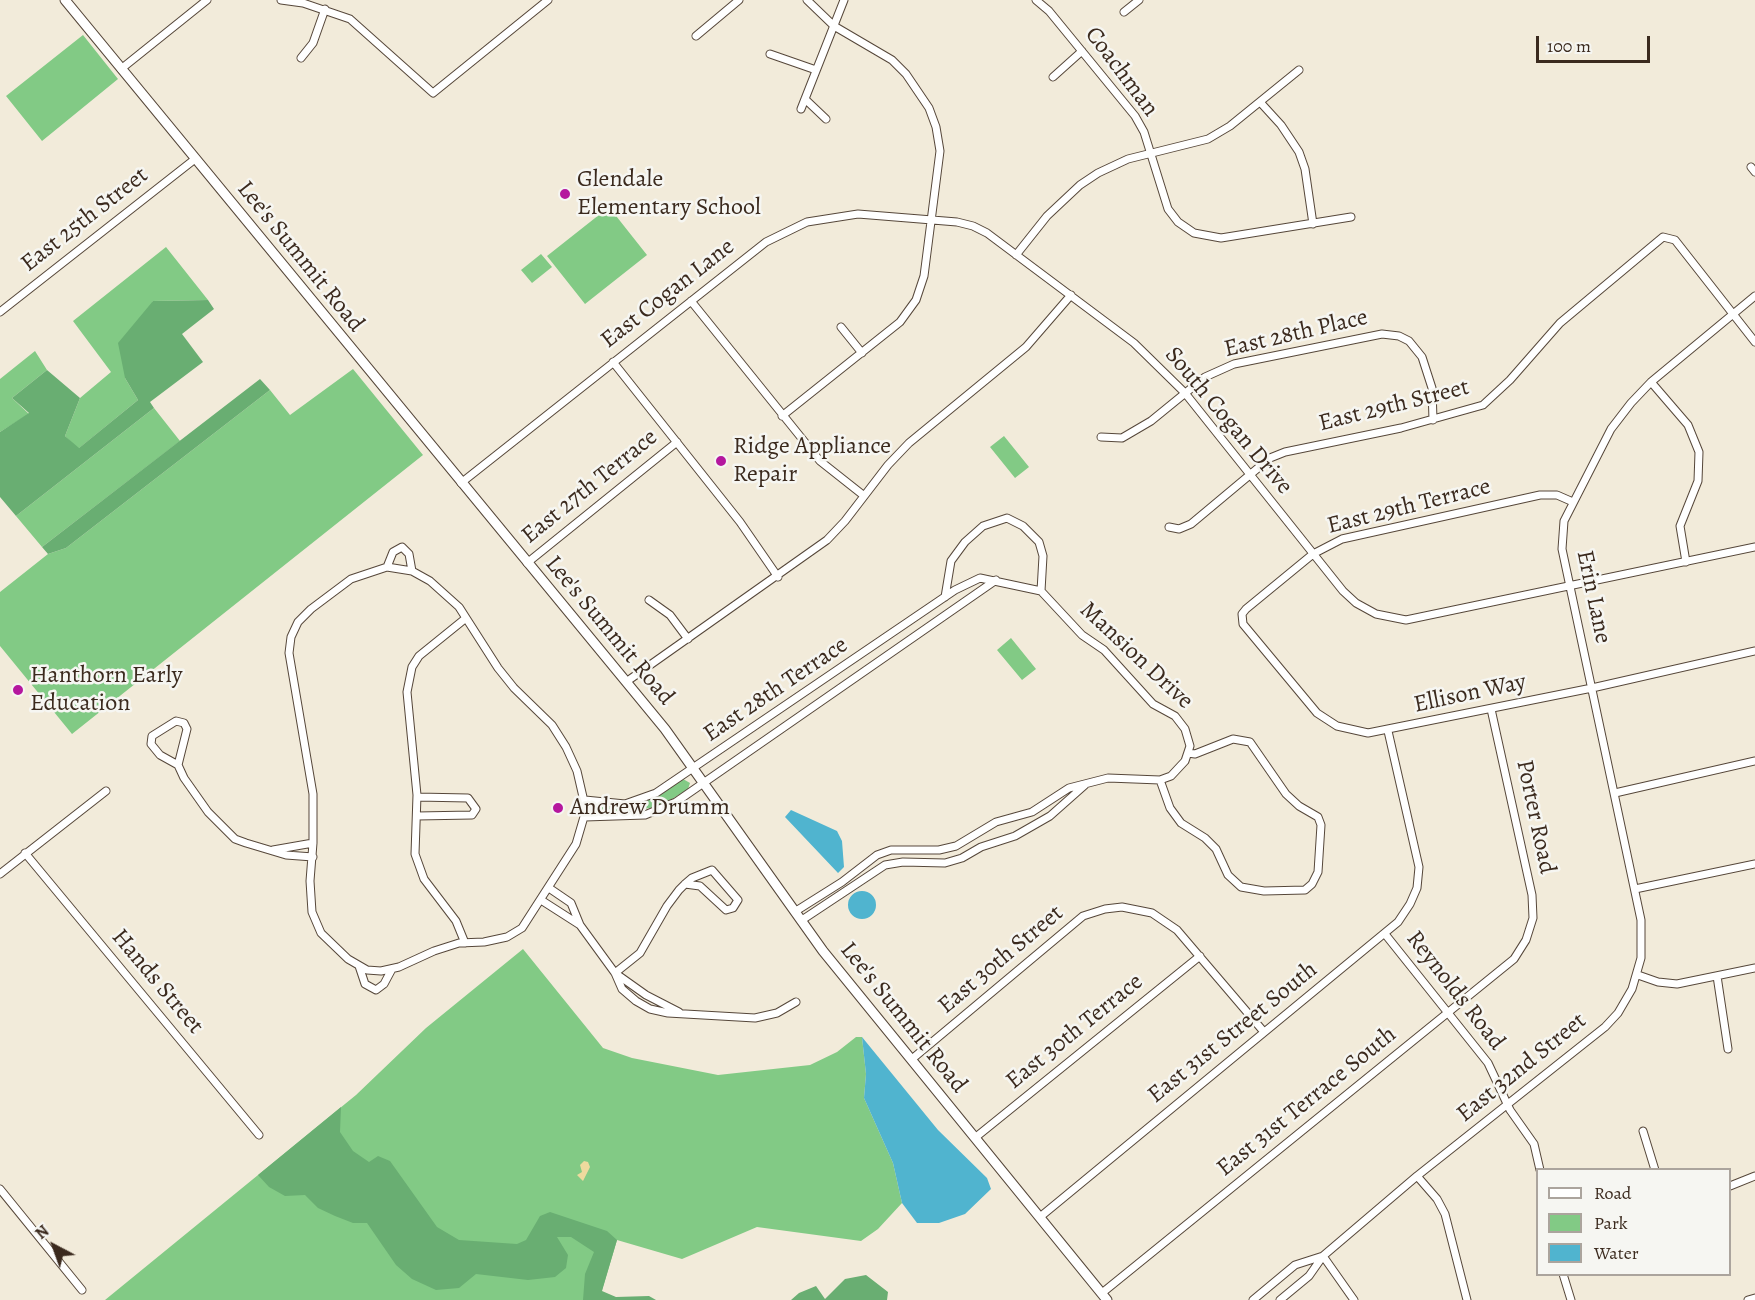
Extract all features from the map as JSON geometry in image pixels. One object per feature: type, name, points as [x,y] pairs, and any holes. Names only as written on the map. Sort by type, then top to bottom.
[{"type":"main road","name":"Lee's Summit Road","points":[[65,0],[626,682],[705,782],[823,951],[1104,1297]]},
{"type":"street","points":[[121,69],[207,0]]},
{"type":"street","points":[[281,0],[325,9],[350,19],[434,93],[548,0]]},
{"type":"street","points":[[696,36],[739,0]]},
{"type":"street","points":[[782,416],[900,322],[916,300],[924,276],[940,151],[936,127],[929,108],[906,74],[892,60],[834,26],[807,0]]},
{"type":"street","points":[[801,109],[844,0]]},
{"type":"street","name":"Coachman","points":[[1036,0],[1049,11],[1135,116],[1168,209],[1178,222],[1197,234],[1221,238],[1313,224]]},
{"type":"street","points":[[1124,12],[1139,0]]},
{"type":"street","points":[[302,58],[313,43],[325,9]]},
{"type":"street","points":[[1053,76],[1082,51]]},
{"type":"street","points":[[770,54],[816,70]]},
{"type":"street","points":[[1016,255],[1047,216],[1080,185],[1114,165],[1150,153],[1208,139],[1230,126],[1299,70]]},
{"type":"street","points":[[805,99],[826,119]]},
{"type":"street","points":[[1260,102],[1281,125],[1299,152],[1305,169],[1313,224],[1351,217]]},
{"type":"street","name":"East 25th Street","points":[[0,312],[195,159]]},
{"type":"street","name":"East Cogan Lane","points":[[461,483],[766,242],[807,222],[858,214],[931,219]]},
{"type":"street","name":"South Cogan Drive","points":[[931,219],[973,226],[1016,255],[1134,343],[1185,393],[1343,591],[1356,603],[1376,614],[1406,620],[1755,547]]},
{"type":"street","name":"East 29th Street","points":[[1169,527],[1179,529],[1191,525],[1270,458],[1285,452],[1433,420],[1488,401],[1510,380],[1560,323],[1663,237],[1675,240],[1734,314]]},
{"type":"street","points":[[626,682],[778,577],[827,540],[909,443],[1026,347],[1071,295]]},
{"type":"street","name":"Erin Lane","points":[[1638,975],[1642,937],[1635,889],[1571,587],[1562,536],[1564,521],[1611,429],[1651,382],[1755,296]]},
{"type":"street","points":[[691,301],[820,461],[863,495]]},
{"type":"street","points":[[1734,314],[1755,342]]},
{"type":"street","points":[[841,327],[861,353]]},
{"type":"street","name":"East 28th Place","points":[[1101,437],[1122,438],[1150,421],[1205,377],[1234,364],[1389,334],[1409,341],[1422,357],[1432,388],[1433,420]]},
{"type":"street","points":[[613,362],[740,522],[778,577]]},
{"type":"street","points":[[1651,382],[1688,425],[1699,452],[1698,481],[1680,526],[1686,562]]},
{"type":"street","name":"East 27th Terrace","points":[[527,562],[676,442]]},
{"type":"street","name":"East 29th Terrace","points":[[1242,617],[1246,609],[1313,554],[1342,539],[1540,495],[1557,495],[1573,502]]},
{"type":"street","points":[[945,597],[951,561],[965,542],[983,526],[1007,518],[1023,526],[1039,542],[1043,556],[1041,591]]},
{"type":"street","points":[[387,567],[393,552],[402,547],[409,554],[412,571]]},
{"type":"street","points":[[387,567],[412,571],[430,581],[459,607],[514,688],[555,730],[578,771],[585,800],[585,817],[576,844],[522,928],[507,937],[465,943],[434,951],[392,969],[367,970],[348,959],[321,933],[312,912],[310,881],[313,857],[313,794],[289,653],[291,637],[298,621],[351,579],[387,567]]},
{"type":"street","name":"East 28th Terrace","points":[[585,800],[625,804],[642,800],[695,769],[945,597],[980,578],[1041,591]]},
{"type":"street","name":"East 28th Terrace","points":[[585,817],[653,814],[676,802],[996,580]]},
{"type":"street","name":"Mansion Drive","points":[[1041,591],[1082,635],[1111,657],[1153,704],[1175,716],[1185,729],[1190,746],[1188,753]]},
{"type":"street","points":[[649,600],[670,615],[688,639]]},
{"type":"street","name":"Ellison Way","points":[[1242,617],[1243,624],[1323,718],[1352,732],[1388,731],[1755,651]]},
{"type":"street","points":[[465,943],[456,921],[424,879],[416,854],[417,797],[407,692],[412,667],[429,646],[466,618]]},
{"type":"street","name":"Porter Road","points":[[1491,709],[1532,895],[1533,918],[1528,934]]},
{"type":"street","points":[[178,765],[187,729],[184,723],[177,721],[153,736],[151,744],[160,755],[178,765],[184,778],[208,812],[236,839],[286,855],[313,857]]},
{"type":"street","name":"East 31st Street South","points":[[1040,1216],[1398,922],[1417,888],[1419,860],[1388,731]]},
{"type":"street","points":[[799,915],[877,855],[891,850],[939,850],[956,846],[996,822],[1032,812],[1054,796],[1095,779],[1160,780],[1171,776],[1185,761],[1188,753],[1195,754],[1233,739],[1250,742],[1286,794],[1299,806],[1318,816],[1321,825],[1318,872],[1312,884],[1305,890],[1264,891],[1241,887],[1228,875],[1216,849],[1205,838],[1181,823],[1170,808],[1160,780]]},
{"type":"street","points":[[1615,793],[1755,761]]},
{"type":"street","points":[[799,915],[885,865],[903,862],[945,863],[962,858],[981,847],[1015,836],[1050,816],[1084,785],[1095,779]]},
{"type":"street","points":[[0,874],[106,790]]},
{"type":"street","points":[[417,797],[468,798],[476,809],[472,815],[417,816]]},
{"type":"street","points":[[273,850],[313,843]]},
{"type":"street","name":"Hands Street","points":[[25,853],[259,1135]]},
{"type":"street","points":[[1635,889],[1755,864]]},
{"type":"street","points":[[615,973],[640,953],[667,906],[685,884],[699,874],[712,870],[738,900],[733,908],[726,910],[700,886],[685,884]]},
{"type":"street","points":[[549,888],[571,903],[580,925],[615,973],[622,989],[636,1001],[661,1012],[755,1018],[777,1013],[796,1002]]},
{"type":"street","points":[[541,900],[580,925]]},
{"type":"street","name":"East 30th Street","points":[[912,1059],[1087,914],[1122,907],[1152,913],[1177,930],[1200,956]]},
{"type":"street","name":"Reynolds Road","points":[[1385,934],[1488,1063],[1508,1104],[1534,1144],[1540,1168]]},
{"type":"street","name":"East 31st Terrace South","points":[[1104,1297],[1514,959],[1528,934]]},
{"type":"street","points":[[1200,956],[1264,1032]]},
{"type":"street","name":"East 30th Terrace","points":[[976,1137],[1200,956]]},
{"type":"street","points":[[359,966],[365,984],[376,990],[384,984],[392,969]]},
{"type":"street","points":[[1638,975],[1668,984],[1755,968]]},
{"type":"street","name":"East 32nd Street","points":[[1280,1300],[1309,1275],[1323,1256],[1417,1176],[1612,1020],[1625,1002],[1638,975]]},
{"type":"street","points":[[1717,976],[1728,1049]]},
{"type":"street","points":[[1643,1131],[1654,1168]]},
{"type":"street","points":[[1417,1176],[1437,1199],[1445,1214],[1467,1300]]},
{"type":"street","points":[[1731,1186],[1755,1176]]},
{"type":"street","points":[[0,1189],[82,1290]]},
{"type":"street","points":[[1323,1256],[1354,1300]]},
{"type":"street","name":"East 32nd Street","points":[[1253,1300],[1295,1265],[1323,1256]]},
{"type":"street","points":[[1563,1276],[1571,1300]]},
{"type":"street","points":[[1748,1300],[1755,1298]]},
{"type":"green space","points":[[83,35],[118,79],[42,141],[6,96]]},
{"type":"green space","points":[[609,207],[647,255],[585,304],[547,256]]},
{"type":"green space","points":[[166,247],[208,300],[153,301],[125,378],[138,400],[78,449],[65,436],[80,398],[111,372],[73,321]]},
{"type":"green space","points":[[541,254],[552,267],[532,283],[521,270]]},
{"type":"green space","points":[[208,300],[214,309],[182,334],[203,362],[150,402],[154,408],[16,516],[0,497],[0,432],[29,413],[12,398],[47,370],[80,398],[65,436],[79,448],[138,400],[125,378],[118,343],[153,301]]},
{"type":"green space","points":[[35,351],[47,370],[12,398],[29,414],[0,432],[0,379]]},
{"type":"green space","points":[[353,369],[423,455],[72,734],[0,646],[0,592],[48,554],[66,548],[270,390],[290,415]]},
{"type":"green space","points":[[260,379],[270,390],[66,548],[48,554],[42,547]]},
{"type":"green space","points":[[154,408],[180,441],[42,547],[16,516]]},
{"type":"green space","points":[[1004,436],[1029,467],[1015,478],[990,447]]},
{"type":"green space","points":[[1011,638],[1036,669],[1022,680],[997,650]]},
{"type":"green space","points":[[683,779],[690,783],[688,789],[661,806],[626,812],[594,809],[597,806],[641,804]]},
{"type":"green space","points":[[523,949],[603,1048],[632,1058],[718,1075],[810,1065],[837,1052],[856,1037],[862,1037],[866,1074],[864,1098],[893,1163],[902,1203],[878,1229],[861,1241],[757,1227],[682,1259],[617,1240],[599,1300],[105,1300],[356,1095],[426,1028]]},
{"type":"green space","points":[[341,1107],[340,1132],[353,1151],[369,1162],[378,1156],[390,1161],[437,1227],[459,1240],[517,1244],[526,1240],[540,1216],[550,1212],[607,1231],[617,1240],[602,1291],[616,1297],[649,1296],[656,1300],[583,1300],[585,1274],[594,1252],[571,1237],[557,1237],[568,1255],[566,1268],[555,1277],[528,1280],[476,1274],[459,1288],[436,1290],[412,1279],[396,1265],[367,1223],[353,1223],[335,1216],[318,1208],[305,1195],[285,1196],[269,1187],[258,1175]]},
{"type":"green space","points":[[866,1275],[888,1292],[887,1300],[791,1300],[799,1293],[816,1286],[825,1299],[845,1279]]},
{"type":"sand","points":[[584,1161],[588,1162],[590,1167],[583,1181],[577,1175],[582,1172],[580,1165]]},
{"type":"water","points":[[791,810],[837,831],[842,841],[844,867],[838,873],[785,817]]},
{"type":"water","points":[[862,891],[872,895],[876,905],[872,915],[862,919],[852,915],[848,905],[852,895]]},
{"type":"water","points":[[862,1037],[938,1130],[987,1178],[991,1189],[965,1214],[939,1223],[917,1223],[902,1203],[893,1163],[864,1098],[866,1074]]},
{"type":"place","name":"Glendale Elementary School","points":[[565,194]]},
{"type":"place","name":"Ridge Appliance Repair","points":[[721,461]]},
{"type":"place","name":"Hanthorn Early Education","points":[[18,690]]},
{"type":"place","name":"Andrew Drumm","points":[[558,808]]}]
